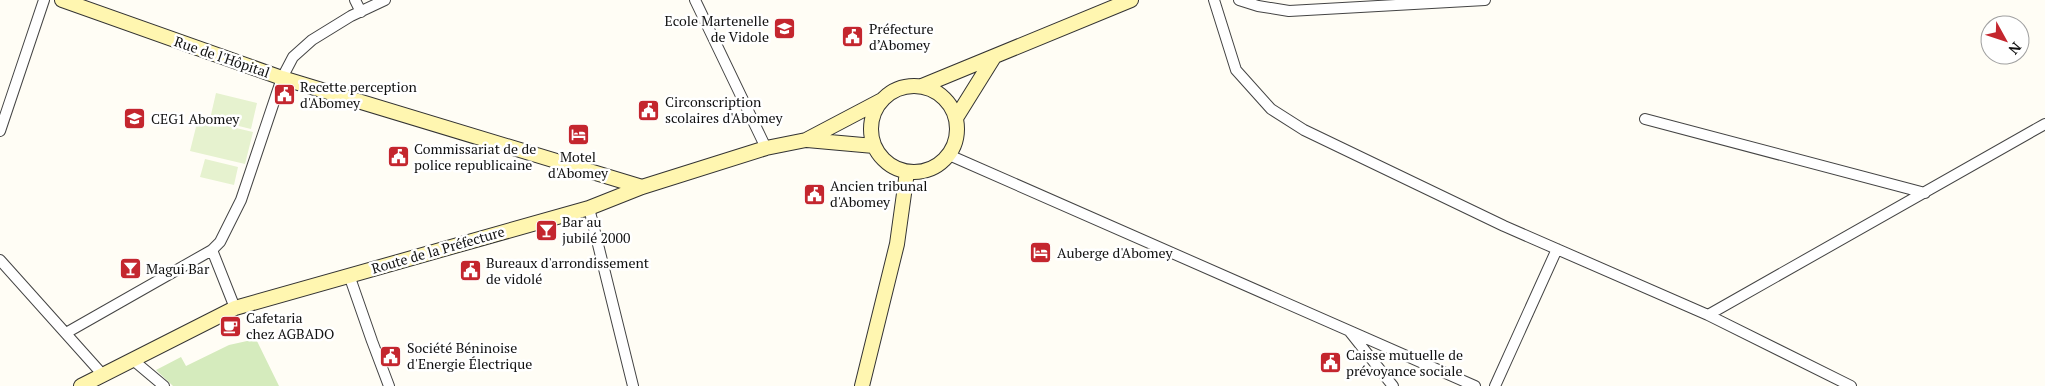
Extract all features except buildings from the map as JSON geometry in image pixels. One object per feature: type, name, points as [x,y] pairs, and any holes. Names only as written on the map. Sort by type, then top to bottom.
[{"type":"street","points":[[0,131],[44,0]]},
{"type":"street","name":"Rue de l'Hôpital","points":[[62,0],[282,78],[642,187]]},
{"type":"street","points":[[355,0],[361,12]]},
{"type":"street","points":[[66,333],[212,250],[220,242],[241,200],[282,78],[293,57],[302,48],[361,12],[385,0]]},
{"type":"street","points":[[695,0],[766,148]]},
{"type":"street","points":[[922,86],[940,94],[952,109],[956,118],[957,137],[949,155],[935,168],[916,173],[906,172],[887,164],[874,146],[871,137],[872,117],[882,100],[900,88],[922,86],[1131,0]]},
{"type":"street","points":[[1214,0],[1236,70],[1271,109],[1304,130],[1504,226],[1708,315],[1851,386]]},
{"type":"street","points":[[1239,0],[1258,6],[1289,11],[1486,0]]},
{"type":"street","points":[[956,118],[994,56]]},
{"type":"street","name":"Route de la Préfecture","points":[[806,140],[882,100]]},
{"type":"street","points":[[1645,119],[1924,193]]},
{"type":"street","points":[[1708,315],[2045,124]]},
{"type":"street","name":"Route de la Préfecture","points":[[81,386],[235,308],[589,208],[642,187],[766,148],[806,140],[874,146]]},
{"type":"street","points":[[949,155],[1475,386]]},
{"type":"street","points":[[862,386],[897,244],[906,172]]},
{"type":"street","points":[[589,208],[633,386]]},
{"type":"street","points":[[1495,386],[1556,249]]},
{"type":"street","points":[[212,250],[235,308]]},
{"type":"street","points":[[0,260],[103,376]]},
{"type":"street","points":[[349,275],[389,386]]},
{"type":"street","points":[[1347,329],[1394,386]]},
{"type":"street","points":[[133,360],[164,386]]},
{"type":"green space","points":[[216,93],[257,103],[251,129],[210,119]]},
{"type":"green space","points":[[198,119],[253,132],[245,164],[190,151]]},
{"type":"green space","points":[[205,159],[238,167],[234,185],[200,177]]},
{"type":"green space","points":[[256,339],[279,386],[173,386],[156,370],[181,357],[186,366],[229,345]]},
{"type":"place","name":"Ecole Martenelle de Vidole","points":[[785,29]]},
{"type":"place","name":"Préfecture d’Abomey","points":[[853,37]]},
{"type":"place","name":"Recette perception d'Abomey","points":[[284,95]]},
{"type":"place","name":"Circonscription scolaires d'Abomey","points":[[649,110]]},
{"type":"place","name":"CEG1 Abomey","points":[[135,119]]},
{"type":"place","name":"Motel d'Abomey","points":[[578,134]]},
{"type":"place","name":"Commissariat de de police republicaine","points":[[398,157]]},
{"type":"place","name":"Ancien tribunal d'Abomey","points":[[814,194]]},
{"type":"place","name":"Bar au jubilé 2000","points":[[546,230]]},
{"type":"place","name":"Auberge d'Abomey","points":[[1041,253]]},
{"type":"place","name":"Magui Bar","points":[[130,269]]},
{"type":"place","name":"Bureaux d'arrondissement de vidolé","points":[[470,271]]},
{"type":"place","name":"Cafetaria chez AGBADO","points":[[230,326]]},
{"type":"place","name":"Société Béninoise d'Energie Électrique","points":[[391,356]]},
{"type":"place","name":"Caisse mutuelle de prévoyance sociale","points":[[1330,363]]}]
